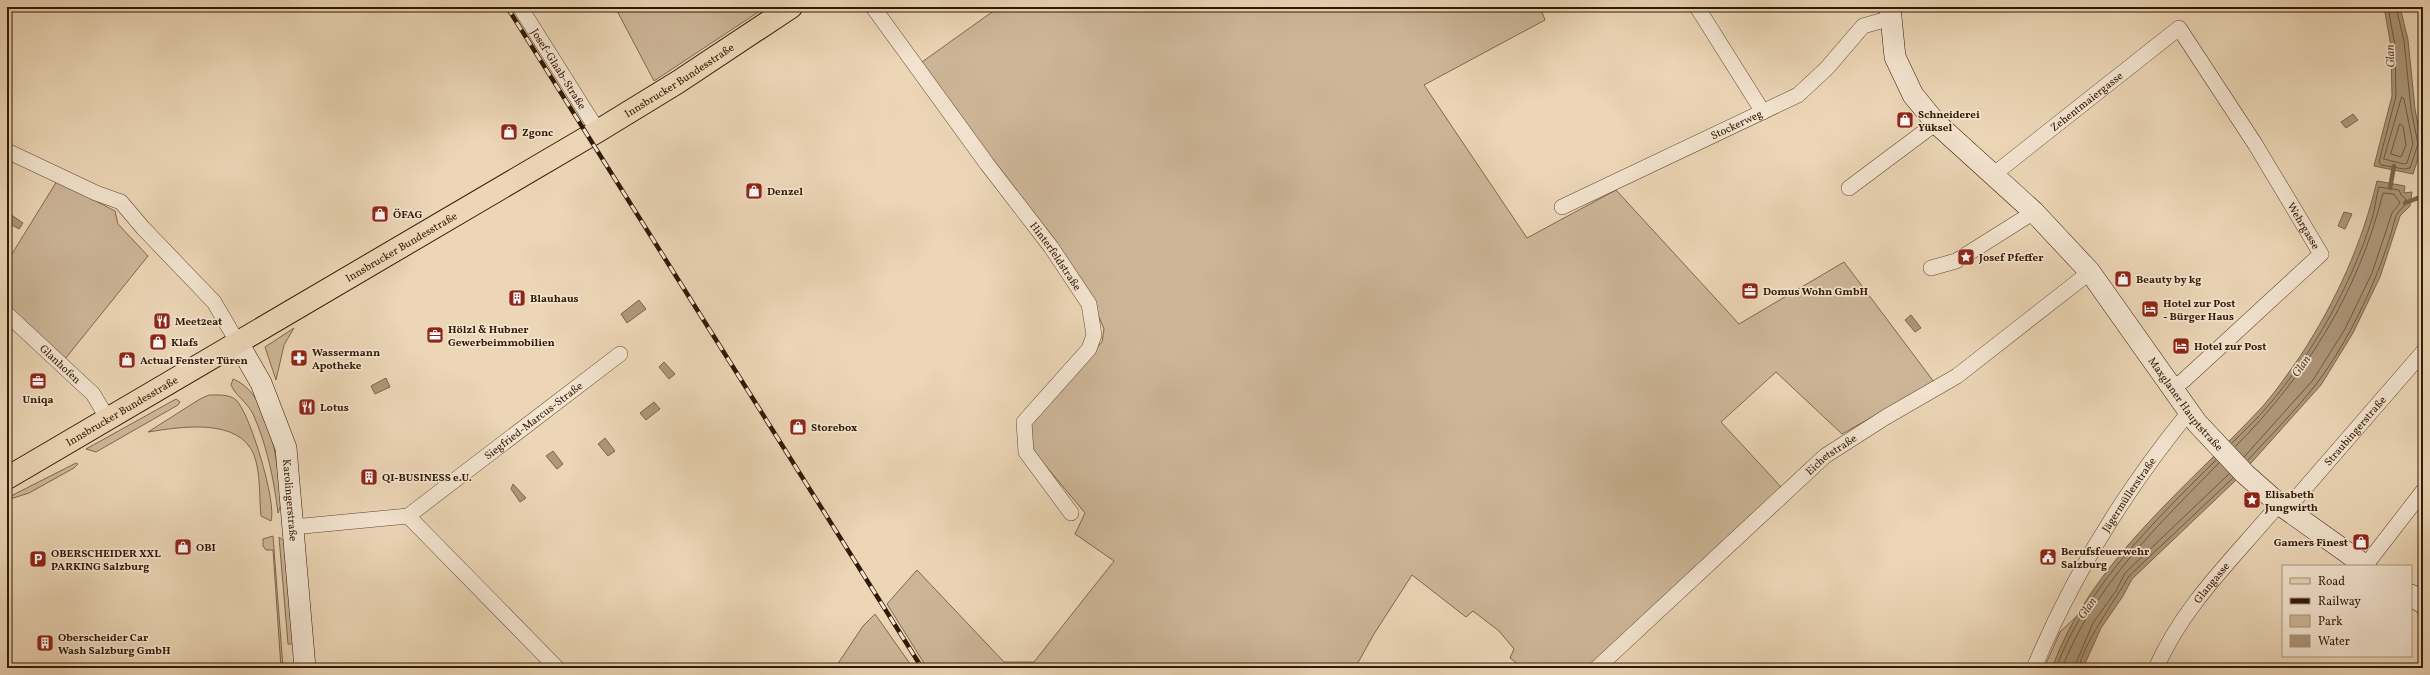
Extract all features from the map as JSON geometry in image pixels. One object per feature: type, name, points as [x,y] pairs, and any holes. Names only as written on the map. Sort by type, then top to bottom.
[{"type":"main road","name":"Innsbrucker Bundesstraße","points":[[7,478],[598,131],[678,82],[790,7]]},
{"type":"street","name":"Josef-Glaab-Straße","points":[[520,7],[598,131]]},
{"type":"street","name":"Hinterfeldstraße","points":[[874,7],[987,164],[1051,247],[1089,304],[1094,334],[1089,349],[1024,422],[1026,452],[1071,512]]},
{"type":"street","points":[[1697,7],[1763,112]]},
{"type":"street","name":"Stockerweg","points":[[1562,207],[1798,95],[1811,85],[1863,26],[1890,13]]},
{"type":"street","name":"Maxglaner Hauptstraße","points":[[1890,13],[1896,57],[1913,95],[1936,123],[2034,212],[2090,272],[2188,412],[2245,474],[2282,507],[2365,565]]},
{"type":"street","name":"Zehentmaiergasse","points":[[1993,175],[2179,28]]},
{"type":"street","name":"Wehrgasse","points":[[2172,388],[2183,381],[2321,254],[2256,144],[2179,28]]},
{"type":"street","points":[[1849,188],[1936,123]]},
{"type":"street","points":[[7,151],[96,193],[121,202],[143,228],[214,302],[238,343]]},
{"type":"street","points":[[1931,268],[1956,261],[2034,212]]},
{"type":"street","name":"Eichetstraße","points":[[1597,668],[1825,456],[1886,417],[1957,376],[2090,272]]},
{"type":"street","name":"Glanhofen","points":[[7,314],[93,394],[108,419]]},
{"type":"street","name":"Karolingerstraße","points":[[238,343],[261,383],[286,448],[305,668]]},
{"type":"street","name":"Straubingerstraße","points":[[2282,507],[2423,352]]},
{"type":"street","name":"Siegfried-Marcus-Straße","points":[[408,516],[620,354]]},
{"type":"street","name":"Jägermüllerstraße","points":[[2034,668],[2060,612],[2117,512],[2188,412]]},
{"type":"street","points":[[2367,565],[2423,490]]},
{"type":"street","name":"Glangasse","points":[[2156,668],[2165,647],[2187,610],[2282,507]]},
{"type":"street","points":[[293,527],[408,516],[557,668]]},
{"type":"street","points":[[2412,596],[2423,603]]},
{"type":"green space","points":[[615,7],[766,7],[654,81]]},
{"type":"green space","points":[[999,7],[1540,7],[1545,20],[1424,85],[1527,238],[1616,190],[1739,324],[1844,262],[1934,382],[1842,434],[1776,372],[1721,422],[1782,488],[1590,668],[1523,668],[1510,658],[1514,649],[1499,631],[1473,611],[1466,617],[1412,575],[1374,634],[1355,668],[927,668],[887,604],[917,570],[1004,662],[1034,662],[1114,561],[1075,534],[1085,513],[1030,447],[1029,431],[1034,417],[1102,342],[1104,329],[1093,303],[915,67]]},
{"type":"green space","points":[[57,181],[115,211],[118,224],[148,256],[65,359],[7,310],[7,262]]},
{"type":"green space","points":[[294,328],[284,345],[276,380],[265,347]]},
{"type":"green space","points":[[233,379],[245,386],[254,396],[262,409],[268,424],[278,469],[281,502],[278,513],[272,475],[258,426],[248,406],[235,392],[231,385]]},
{"type":"green space","points":[[209,395],[223,395],[233,398],[242,408],[255,439],[266,478],[272,511],[271,521],[261,516],[259,478],[254,455],[246,443],[236,435],[207,427],[176,428],[148,432],[200,399]]},
{"type":"green space","points":[[176,399],[180,402],[178,405],[96,452],[86,449]]},
{"type":"green space","points":[[76,463],[78,464],[74,468],[29,493],[7,500],[7,498]]},
{"type":"green space","points":[[273,536],[283,668],[281,668],[273,550],[266,550],[263,546],[263,539]]},
{"type":"green space","points":[[279,537],[284,541],[293,644],[288,644]]},
{"type":"green space","points":[[875,614],[913,668],[835,668],[863,626]]},
{"type":"green space","points":[[2077,616],[2067,634],[2052,668],[2044,668],[2060,632]]},
{"type":"water","points":[[2384,7],[2400,7],[2408,40],[2415,109],[2422,146],[2413,174],[2374,166],[2392,96],[2391,46]]},
{"type":"water","points":[[2353,114],[2358,120],[2346,128],[2341,122]]},
{"type":"water","points":[[2377,181],[2405,186],[2404,193],[2412,192],[2410,206],[2400,216],[2380,277],[2353,333],[2321,385],[2234,482],[2132,579],[2123,596],[2101,628],[2083,668],[2052,668],[2069,629],[2091,593],[2116,559],[2144,527],[2263,406],[2301,355],[2326,314],[2356,250]]},
{"type":"water","points":[[2344,212],[2352,214],[2345,229],[2338,226]]},
{"type":"water","points":[[10,214],[23,223],[19,229],[7,222]]},
{"type":"water","points":[[639,300],[646,309],[627,323],[621,314]]},
{"type":"water","points":[[1911,315],[1921,328],[1915,332],[1905,320]]},
{"type":"water","points":[[664,362],[675,374],[669,379],[659,367]]},
{"type":"water","points":[[386,378],[390,387],[375,394],[371,386]]},
{"type":"water","points":[[654,402],[660,409],[646,420],[640,413]]},
{"type":"water","points":[[605,438],[615,451],[608,456],[598,444]]},
{"type":"water","points":[[553,451],[563,464],[557,469],[546,456]]},
{"type":"water","points":[[513,484],[526,498],[520,502],[511,489]]},
{"type":"waterway","name":"Glan","points":[[2390,188],[2394,166]]},
{"type":"waterway","points":[[2405,203],[2423,196]]},
{"type":"railway","points":[[507,7],[922,668]]},
{"type":"place","name":"Schneiderei Yüksel","points":[[1905,120]]},
{"type":"place","name":"Zgonc","points":[[509,132]]},
{"type":"place","name":"Denzel","points":[[754,191]]},
{"type":"place","name":"ÖFAG","points":[[380,214]]},
{"type":"place","name":"Josef Pfeffer","points":[[1966,257]]},
{"type":"place","name":"Beauty by kg","points":[[2123,279]]},
{"type":"place","name":"Domus Wohn GmbH","points":[[1750,291]]},
{"type":"place","name":"Blauhaus","points":[[517,298]]},
{"type":"place","name":"Hotel zur Post - Bürger Haus","points":[[2150,309]]},
{"type":"place","name":"Meet2eat","points":[[162,321]]},
{"type":"place","name":"Hölzl & Hubner Gewerbeimmobilien","points":[[435,335]]},
{"type":"place","name":"Klafs","points":[[158,342]]},
{"type":"place","name":"Hotel zur Post","points":[[2181,346]]},
{"type":"place","name":"Wassermann Apotheke","points":[[299,358]]},
{"type":"place","name":"Actual Fenster Türen","points":[[127,360]]},
{"type":"place","name":"Uniqa","points":[[38,381]]},
{"type":"place","name":"Lotus","points":[[307,407]]},
{"type":"place","name":"Storebox","points":[[798,427]]},
{"type":"place","name":"QI-BUSINESS e.U.","points":[[369,477]]},
{"type":"place","name":"Elisabeth Jungwirth","points":[[2252,500]]},
{"type":"place","name":"Gamers Finest","points":[[2361,542]]},
{"type":"place","name":"OBI","points":[[183,547]]},
{"type":"place","name":"Berufsfeuerwehr Salzburg","points":[[2048,557]]},
{"type":"place","name":"OBERSCHEIDER XXL PARKING Salzburg","points":[[38,559]]},
{"type":"place","name":"Oberscheider Car Wash Salzburg GmbH","points":[[45,643]]}]
